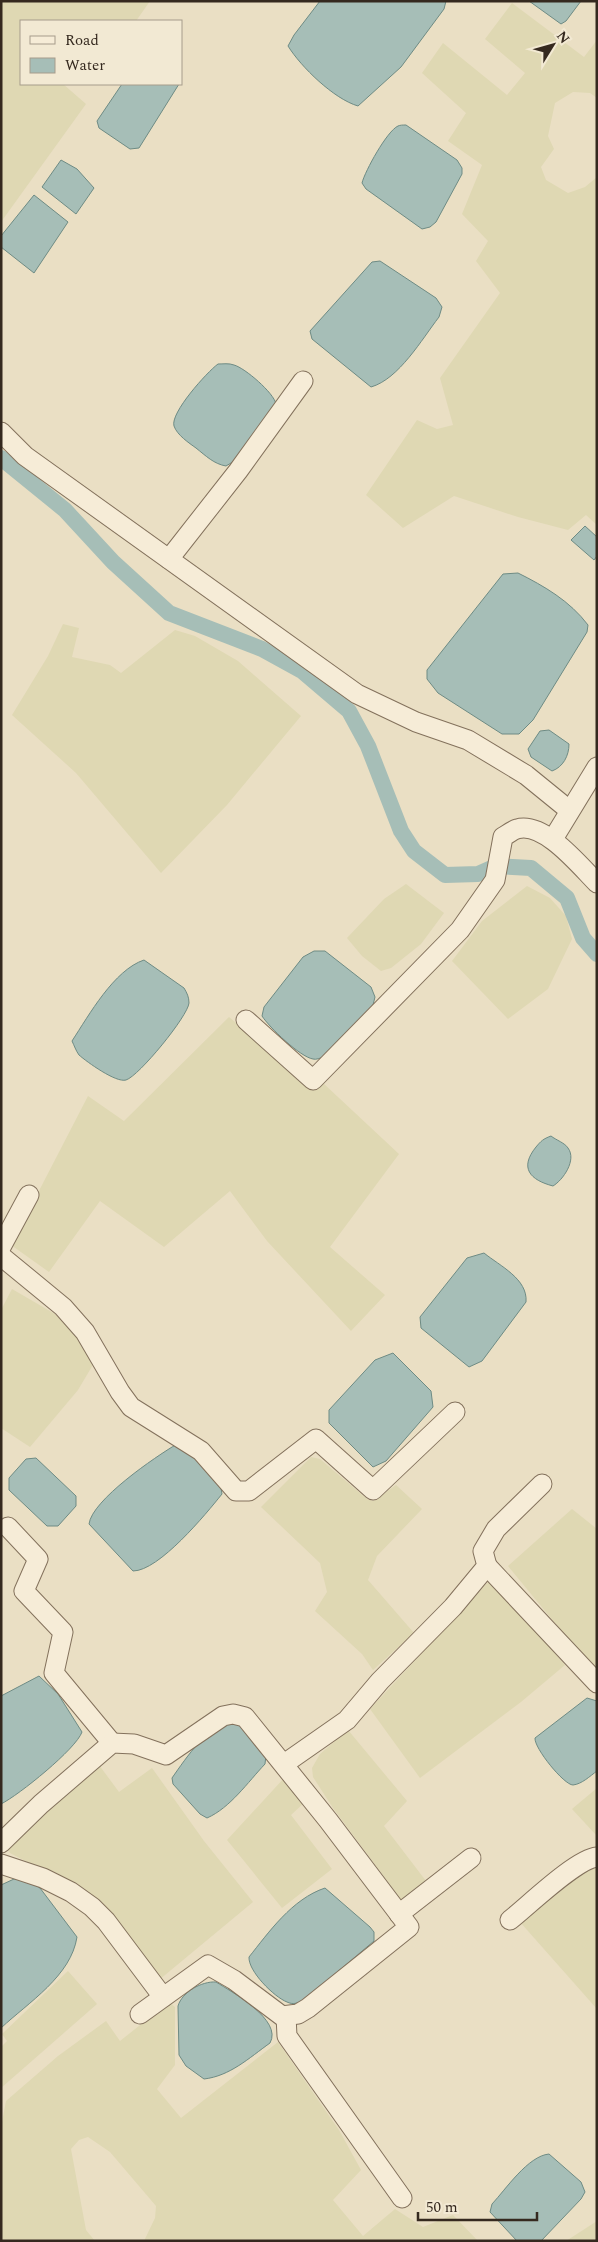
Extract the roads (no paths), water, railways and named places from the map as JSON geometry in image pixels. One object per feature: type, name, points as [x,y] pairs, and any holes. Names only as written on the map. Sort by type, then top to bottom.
[{"type":"street","points":[[169,558],[238,471],[303,381]]},
{"type":"street","points":[[1,432],[25,456],[357,694],[416,722],[468,740],[526,775],[569,810]]},
{"type":"street","points":[[553,839],[597,767]]},
{"type":"street","points":[[246,1020],[313,1080],[460,930],[495,880],[503,837],[518,828],[534,830],[553,839],[597,883]]},
{"type":"street","points":[[1,1247],[29,1195]]},
{"type":"street","points":[[1,1256],[63,1307],[85,1332],[120,1392],[131,1407],[201,1451],[236,1492],[249,1491],[316,1439],[373,1490],[455,1412]]},
{"type":"street","points":[[542,1484],[496,1529],[483,1551],[487,1566],[597,1683]]},
{"type":"street","points":[[8,1527],[38,1559],[24,1591],[63,1632],[54,1673],[112,1743]]},
{"type":"street","points":[[284,1764],[347,1720],[398,1662],[453,1607],[487,1566]]},
{"type":"street","points":[[1,1843],[40,1804],[112,1743],[134,1744],[166,1755],[223,1716],[233,1714],[245,1718],[284,1764],[409,1927],[298,2014],[282,2016],[234,1980],[208,1965],[140,2014]]},
{"type":"street","points":[[510,1920],[575,1867],[597,1857]]},
{"type":"street","points":[[399,1914],[471,1858]]},
{"type":"street","points":[[2,1866],[43,1878],[71,1892],[92,1907],[106,1921],[163,1997]]},
{"type":"street","points":[[286,2016],[287,2036],[402,2198]]},
{"type":"water","points":[[320,1],[446,1],[444,9],[401,67],[358,106],[339,97],[319,81],[301,63],[288,46]]},
{"type":"water","points":[[529,1],[581,1],[566,21],[561,24]]},
{"type":"water","points":[[121,85],[178,85],[139,148],[130,149],[99,128],[97,121]]},
{"type":"water","points":[[406,125],[457,160],[462,168],[462,174],[436,222],[430,227],[422,229],[366,189],[362,183],[372,161],[388,135],[398,126]]},
{"type":"water","points":[[61,160],[77,169],[94,188],[76,214],[42,187]]},
{"type":"water","points":[[34,195],[68,222],[34,273],[1,247],[1,236]]},
{"type":"water","points":[[380,261],[436,298],[442,307],[439,317],[409,357],[391,376],[371,387],[312,339],[310,331],[372,262]]},
{"type":"water","points":[[218,364],[232,364],[245,371],[265,388],[276,404],[236,460],[226,466],[207,457],[183,438],[174,426],[174,420],[183,403],[206,375]]},
{"type":"water","points":[[585,526],[597,537],[597,556],[594,560],[571,540]]},
{"type":"water","points":[[518,573],[565,601],[588,625],[587,632],[533,720],[519,734],[502,734],[438,693],[427,679],[427,670],[503,574]]},
{"type":"water","points":[[549,730],[569,744],[565,760],[552,771],[531,757],[528,749],[540,731]]},
{"type":"water","points":[[314,951],[325,951],[371,987],[375,997],[373,1005],[324,1057],[313,1059],[293,1047],[262,1016],[264,1007],[303,957]]},
{"type":"water","points":[[144,960],[184,988],[188,995],[189,1003],[181,1020],[151,1057],[132,1076],[126,1080],[121,1080],[102,1071],[79,1055],[72,1041],[103,994],[122,973]]},
{"type":"water","points":[[551,1136],[567,1146],[571,1158],[565,1175],[553,1186],[533,1177],[528,1167],[528,1161],[536,1147],[542,1140]]},
{"type":"water","points":[[484,1253],[518,1280],[523,1286],[526,1302],[482,1361],[469,1367],[421,1328],[420,1317],[467,1258]]},
{"type":"water","points":[[393,1353],[431,1391],[433,1407],[386,1461],[373,1467],[329,1423],[329,1410],[375,1360]]},
{"type":"water","points":[[177,1444],[195,1457],[221,1488],[222,1494],[194,1527],[168,1552],[144,1569],[133,1571],[89,1524],[93,1514],[112,1492],[140,1469]]},
{"type":"water","points":[[36,1458],[76,1496],[76,1506],[58,1526],[47,1526],[9,1490],[9,1478],[26,1459]]},
{"type":"water","points":[[39,1676],[58,1694],[82,1732],[78,1740],[46,1771],[1,1804],[1,1696]]},
{"type":"water","points":[[587,1698],[597,1701],[597,1771],[583,1781],[573,1785],[563,1779],[550,1765],[539,1750],[535,1738]]},
{"type":"water","points":[[235,1719],[266,1755],[265,1764],[231,1801],[207,1818],[200,1814],[173,1784],[172,1778],[199,1742],[217,1727]]},
{"type":"water","points":[[23,1878],[40,1888],[77,1937],[67,1964],[58,1976],[1,2028],[1,1885],[14,1879]]},
{"type":"water","points":[[325,1888],[370,1927],[374,1932],[374,1941],[303,2001],[289,2003],[275,1995],[263,1983],[253,1969],[249,1957],[282,1917],[302,1900]]},
{"type":"water","points":[[216,1982],[244,2000],[263,2016],[272,2034],[270,2043],[239,2066],[222,2074],[204,2079],[186,2066],[179,2055],[178,2006],[184,1996],[193,1988],[205,1983]]},
{"type":"water","points":[[549,2154],[581,2182],[585,2192],[581,2199],[541,2241],[517,2241],[490,2212],[492,2204],[525,2167],[541,2156]]},
{"type":"waterway","points":[[1,458],[65,510],[113,562],[169,613],[262,649],[302,671],[349,711],[368,746],[401,831],[414,851],[445,875],[478,874],[496,866],[531,868],[567,898],[583,938],[597,954]]}]
